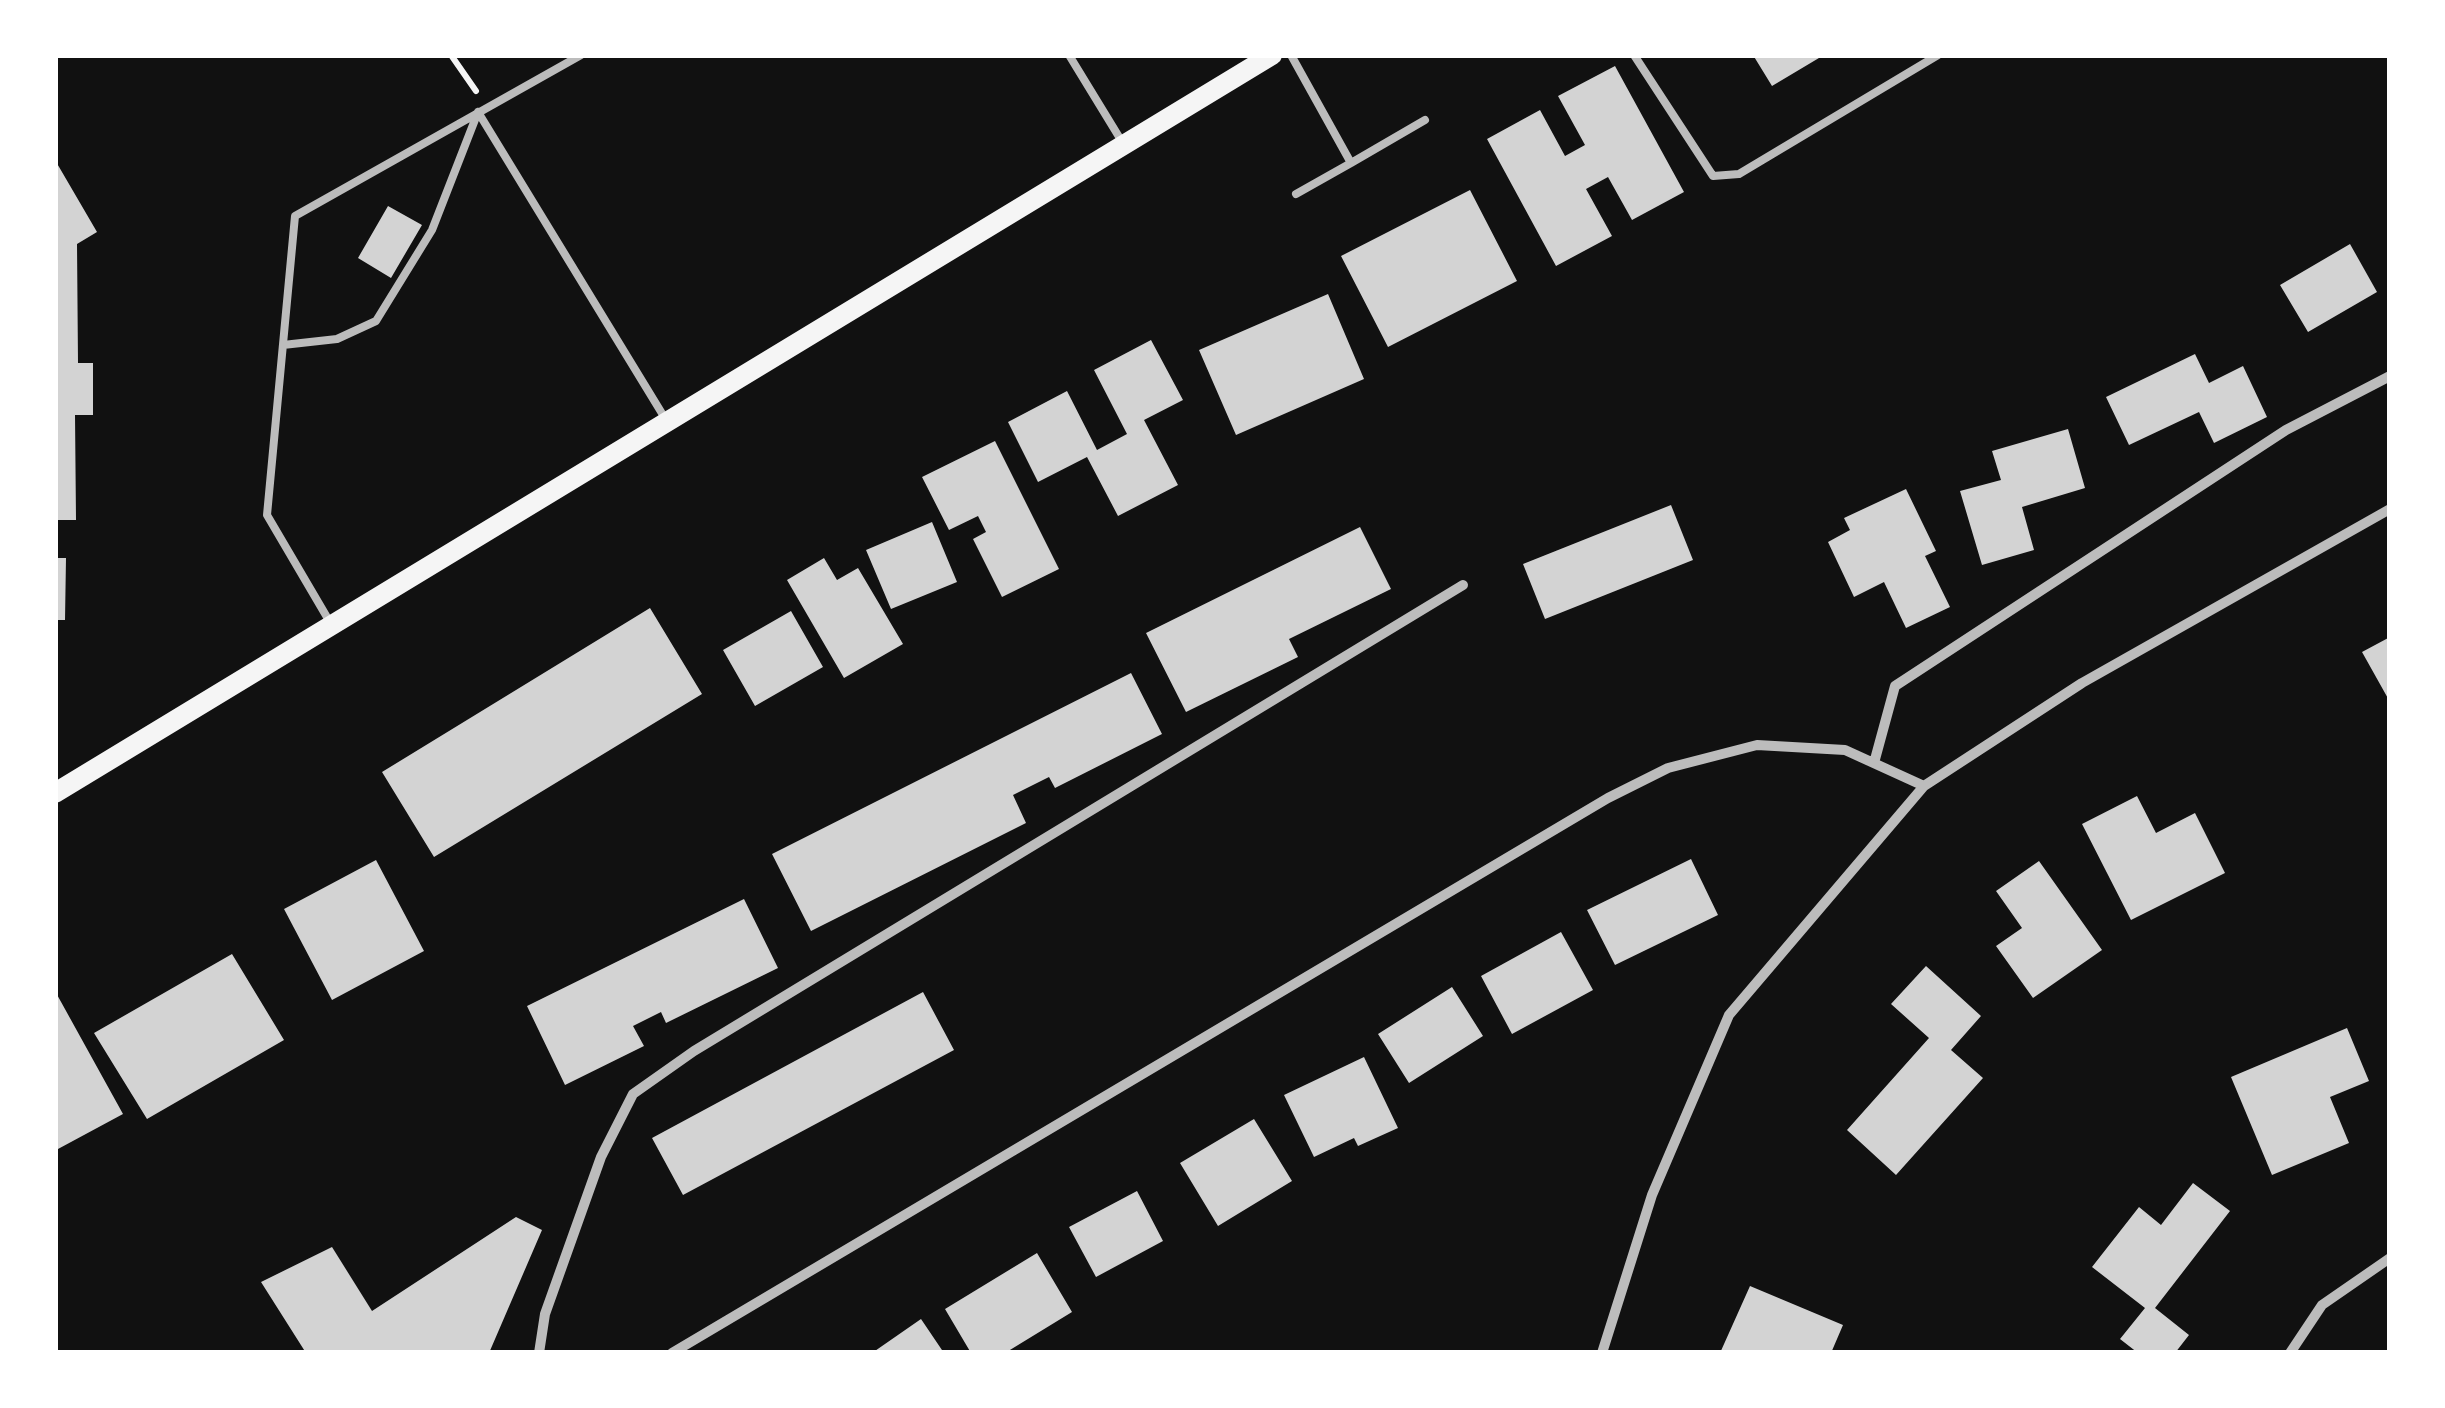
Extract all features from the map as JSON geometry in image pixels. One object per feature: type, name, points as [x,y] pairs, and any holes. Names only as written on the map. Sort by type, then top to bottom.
[{"type":"main road","points":[[55,793],[1272,55]]},
{"type":"street","points":[[1874,763],[1895,686],[2286,430],[2390,376]]},
{"type":"street","points":[[1602,1353],[1652,1196],[1729,1015],[1924,786],[2082,683],[2390,509]]},
{"type":"street","points":[[539,1353],[545,1314],[601,1157],[633,1094],[711,1040],[1463,585]]},
{"type":"street","points":[[672,1353],[1608,798],[1668,768],[1757,745],[1845,750],[1924,786]]},
{"type":"street","points":[[2290,1353],[2322,1305],[2390,1258]]},
{"type":"lane","points":[[332,626],[267,515],[294,216],[580,55]]},
{"type":"lane","points":[[1069,55],[1124,146]]},
{"type":"lane","points":[[1291,55],[1351,163]]},
{"type":"lane","points":[[1634,55],[1713,176],[1739,174],[1938,55]]},
{"type":"lane","points":[[283,346],[336,339],[376,321],[432,230],[478,112]]},
{"type":"lane","points":[[478,112],[667,423]]},
{"type":"lane","points":[[1296,194],[1425,120]]},
{"type":"path","points":[[451,55],[488,107]]},
{"type":"building","points":[[1753,55],[1824,55],[1772,86]]},
{"type":"building","points":[[1615,66],[1684,192],[1632,220],[1608,177],[1586,189],[1612,236],[1556,266],[1487,139],[1540,110],[1565,156],[1585,145],[1558,96]]},
{"type":"building","points":[[55,160],[97,232],[77,244],[78,363],[93,363],[93,415],[75,415],[76,520],[55,520]]},
{"type":"building","points":[[1470,190],[1517,281],[1388,347],[1341,256]]},
{"type":"building","points":[[388,206],[422,225],[391,278],[358,258]]},
{"type":"building","points":[[2350,244],[2377,292],[2308,332],[2280,285]]},
{"type":"building","points":[[1328,294],[1364,379],[1236,435],[1199,350]]},
{"type":"building","points":[[1151,340],[1183,400],[1144,420],[1178,485],[1118,516],[1087,457],[1038,482],[1008,422],[1067,391],[1097,450],[1127,434],[1094,370]]},
{"type":"building","points":[[2195,354],[2209,383],[2243,366],[2267,417],[2214,443],[2199,412],[2129,445],[2106,397]]},
{"type":"building","points":[[2068,429],[2085,488],[2022,507],[2034,550],[1982,565],[1960,491],[2001,480],[1992,451]]},
{"type":"building","points":[[995,441],[1059,569],[1002,597],[973,539],[986,532],[978,516],[949,530],[922,477]]},
{"type":"building","points":[[1906,489],[1936,551],[1925,556],[1950,607],[1906,628],[1884,582],[1854,597],[1828,542],[1850,530],[1844,518]]},
{"type":"building","points":[[1671,505],[1693,560],[1545,619],[1523,564]]},
{"type":"building","points":[[932,522],[957,582],[891,609],[866,550]]},
{"type":"building","points":[[1360,527],[1391,589],[1289,639],[1298,657],[1186,712],[1146,633]]},
{"type":"building","points":[[55,558],[66,558],[65,620],[55,620]]},
{"type":"building","points":[[824,558],[837,580],[858,568],[903,644],[844,678],[787,580]]},
{"type":"building","points":[[650,608],[702,694],[434,857],[382,772]]},
{"type":"building","points":[[791,611],[823,667],[755,706],[723,650]]},
{"type":"building","points":[[2390,637],[2390,702],[2362,652]]},
{"type":"building","points":[[1131,673],[1162,734],[1055,788],[1049,777],[1013,795],[1026,823],[811,931],[772,854]]},
{"type":"building","points":[[2137,796],[2156,833],[2195,813],[2225,873],[2131,920],[2082,824]]},
{"type":"building","points":[[1691,859],[1718,915],[1615,965],[1587,910]]},
{"type":"building","points":[[376,860],[424,951],[332,1000],[284,909]]},
{"type":"building","points":[[2039,861],[2102,950],[2033,998],[1996,946],[2022,928],[1996,891]]},
{"type":"building","points":[[744,899],[778,968],[666,1023],[661,1012],[633,1026],[644,1046],[565,1085],[527,1006]]},
{"type":"building","points":[[1561,932],[1593,990],[1512,1034],[1481,976]]},
{"type":"building","points":[[232,954],[284,1040],[147,1119],[94,1033]]},
{"type":"building","points":[[1926,966],[1981,1016],[1951,1050],[1983,1078],[1896,1175],[1847,1130],[1929,1038],[1891,1004]]},
{"type":"building","points":[[1452,987],[1483,1036],[1409,1083],[1378,1034]]},
{"type":"building","points":[[55,991],[123,1114],[58,1149],[55,1144]]},
{"type":"building","points":[[923,992],[954,1050],[683,1195],[652,1138]]},
{"type":"building","points":[[2347,1028],[2369,1081],[2330,1097],[2349,1143],[2272,1175],[2231,1077]]},
{"type":"building","points":[[1364,1057],[1398,1128],[1358,1146],[1354,1138],[1314,1157],[1284,1095]]},
{"type":"building","points":[[1254,1119],[1292,1181],[1218,1226],[1180,1163]]},
{"type":"building","points":[[2193,1183],[2230,1211],[2155,1308],[2189,1335],[2175,1353],[2138,1353],[2120,1339],[2145,1308],[2092,1267],[2139,1207],[2161,1225]]},
{"type":"building","points":[[1137,1191],[1163,1241],[1096,1277],[1069,1227]]},
{"type":"building","points":[[516,1217],[542,1230],[489,1353],[306,1353],[261,1282],[332,1247],[372,1311]]},
{"type":"building","points":[[1037,1253],[1072,1312],[1005,1353],[971,1353],[945,1309]]},
{"type":"building","points":[[1750,1286],[1843,1325],[1831,1353],[1720,1353]]},
{"type":"building","points":[[921,1319],[944,1353],[872,1353]]}]
